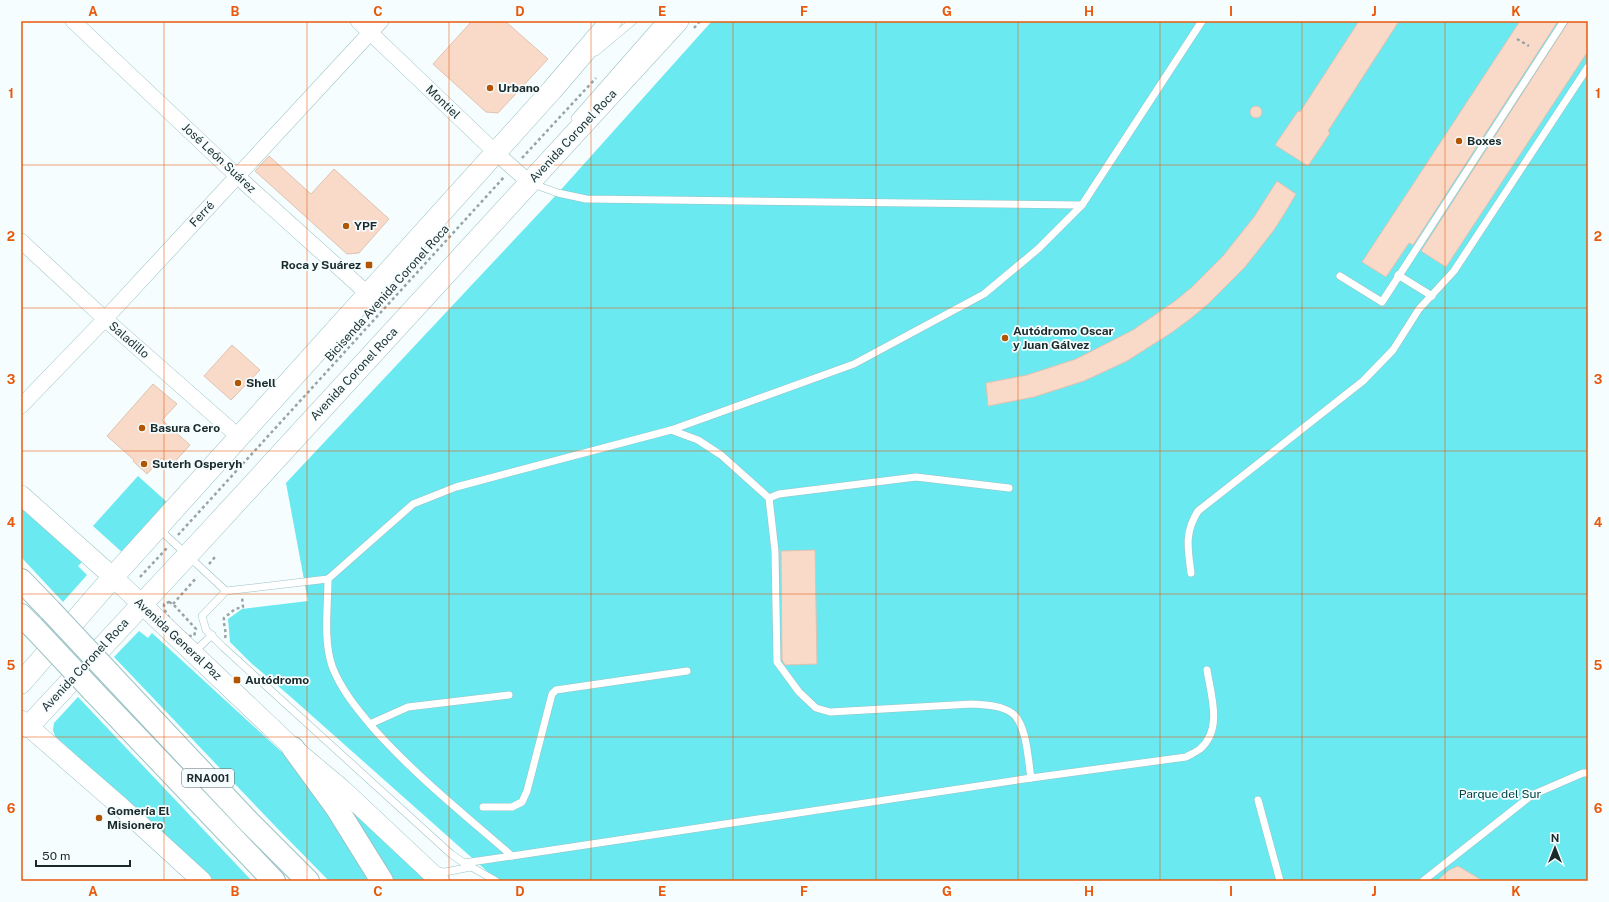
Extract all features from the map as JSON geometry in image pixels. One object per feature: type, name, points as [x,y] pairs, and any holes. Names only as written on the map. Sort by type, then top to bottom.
[{"type":"highway","name":"RNA001","points":[[21,580],[250,822],[308,881]]},
{"type":"highway","name":"RNA001","points":[[27,621],[274,881]]},
{"type":"highway","points":[[293,748],[336,807],[382,881]]},
{"type":"main road","points":[[21,682],[113,577],[552,90],[611,21]]},
{"type":"main road","name":"Avenida Coronel Roca","points":[[23,727],[141,604],[180,548],[530,183],[678,21]]},
{"type":"street","name":"José León Suárez","points":[[73,21],[237,176],[368,294]]},
{"type":"street","name":"Montiel","points":[[358,21],[495,152],[530,183]]},
{"type":"street","name":"Ferré","points":[[21,406],[105,319],[381,21]]},
{"type":"street","name":"Saladillo","points":[[21,241],[105,319],[234,443]]},
{"type":"street","name":"Avenida General Paz","points":[[21,495],[113,577],[293,748],[342,789],[434,875]]},
{"type":"street","points":[[23,727],[121,807],[202,881]]},
{"type":"lane","points":[[552,90],[633,21]]},
{"type":"lane","points":[[568,126],[660,21]]},
{"type":"lane","points":[[496,881],[451,854],[223,647],[206,630],[202,616],[226,591],[328,579],[413,504],[456,487],[671,430],[854,364],[984,294],[1038,249],[1082,205],[1202,21]]},
{"type":"lane","points":[[1340,276],[1382,302],[1398,275],[1564,21]]},
{"type":"lane","points":[[1191,573],[1188,534],[1191,522],[1198,511],[1363,381],[1393,350],[1419,309],[1454,271],[1588,67]]},
{"type":"lane","points":[[549,150],[530,183],[558,193],[586,199],[1082,205]]},
{"type":"lane","points":[[1398,275],[1432,296]]},
{"type":"lane","points":[[671,430],[698,440],[721,455],[769,498],[775,551],[777,662],[799,692],[816,708],[830,712],[972,704],[994,706],[1012,713],[1020,724],[1024,735],[1030,778]]},
{"type":"lane","points":[[769,498],[779,494],[916,477],[1009,488]]},
{"type":"lane","points":[[158,527],[226,591]]},
{"type":"lane","points":[[328,579],[328,650],[332,666],[339,682],[353,705],[395,752],[424,780],[512,856]]},
{"type":"lane","points":[[193,653],[212,635]]},
{"type":"lane","points":[[464,862],[1030,778],[1186,757],[1200,749],[1209,738],[1214,727],[1214,715],[1207,670]]},
{"type":"lane","points":[[483,807],[512,807],[522,802],[527,791],[552,694],[556,690],[687,671]]},
{"type":"lane","points":[[370,724],[408,707],[509,695]]},
{"type":"lane","points":[[1423,881],[1532,795],[1583,773],[1588,773]]},
{"type":"lane","points":[[1258,800],[1280,881]]},
{"type":"lane","points":[[434,875],[471,867]]},
{"type":"path","points":[[1517,39],[1529,46]]},
{"type":"path","name":"Bicisenda Avenida Coronel Roca","points":[[140,577],[180,548],[246,462],[599,74]]},
{"type":"path","points":[[234,443],[246,462]]},
{"type":"path","points":[[173,604],[215,557]]},
{"type":"path","points":[[223,647],[227,633],[223,624],[224,618],[235,609],[243,606],[241,590]]},
{"type":"green space","name":"Autódromo Oscar y Juan Gálvez","points":[[712,21],[1588,21],[1588,881],[498,881],[251,663],[230,642],[228,619],[242,609],[308,601],[286,483],[558,193]]},
{"type":"green space","points":[[138,476],[169,504],[124,554],[93,526]]},
{"type":"green space","points":[[21,506],[82,562],[78,566],[87,575],[63,602],[21,557]]},
{"type":"green space","points":[[139,631],[148,638],[152,633],[298,767],[377,881],[329,881],[114,657]]},
{"type":"green space","points":[[78,697],[252,881],[214,881],[55,736],[53,730],[54,723]]},
{"type":"green space","points":[[333,791],[431,881],[392,881]]},
{"type":"building","name":"Urbano","points":[[472,21],[505,21],[548,59],[498,113],[486,112],[433,64]]},
{"type":"building","points":[[1359,21],[1399,21],[1328,131],[1330,133],[1308,166],[1275,145],[1298,111],[1300,112]]},
{"type":"building","name":"Boxes","points":[[1520,21],[1558,21],[1413,245],[1409,243],[1386,277],[1362,262]]},
{"type":"building","points":[[1569,21],[1588,21],[1588,51],[1446,267],[1421,251]]},
{"type":"building","points":[[1256,106],[1260,108],[1262,112],[1260,116],[1256,118],[1252,116],[1250,112],[1252,108]]},
{"type":"building","points":[[269,156],[311,194],[334,169],[389,219],[359,253],[347,254],[255,171]]},
{"type":"building","points":[[1277,181],[1296,194],[1286,211],[1274,230],[1245,267],[1208,304],[1190,319],[1127,361],[1084,381],[1034,397],[988,406],[986,383],[1027,375],[1076,359],[1133,330],[1175,301],[1192,287],[1223,256],[1254,217]]},
{"type":"building","points":[[232,345],[260,370],[231,400],[204,376]]},
{"type":"building","name":"Basura Cero","points":[[153,384],[177,404],[162,420],[190,445],[171,466],[162,458],[147,474],[107,436]]},
{"type":"building","points":[[815,550],[817,664],[785,665],[782,660],[781,551]]},
{"type":"building","points":[[1458,866],[1483,881],[1437,881],[1449,870]]},
{"type":"place","name":"Urbano","points":[[490,88]]},
{"type":"place","name":"Boxes","points":[[1459,141]]},
{"type":"place","name":"YPF","points":[[346,226]]},
{"type":"place","name":"Roca y Suárez","points":[[369,265]]},
{"type":"place","name":"Autódromo Oscar y Juan Gálvez","points":[[1005,338]]},
{"type":"place","name":"Shell","points":[[238,383]]},
{"type":"place","name":"Basura Cero","points":[[142,428]]},
{"type":"place","name":"Suterh Osperyh","points":[[144,464]]},
{"type":"place","name":"Autódromo","points":[[237,680]]},
{"type":"place","name":"Gomería El Misionero","points":[[99,818]]},
{"type":"park label","name":"Parque del Sur","points":[[1500,794]]}]
